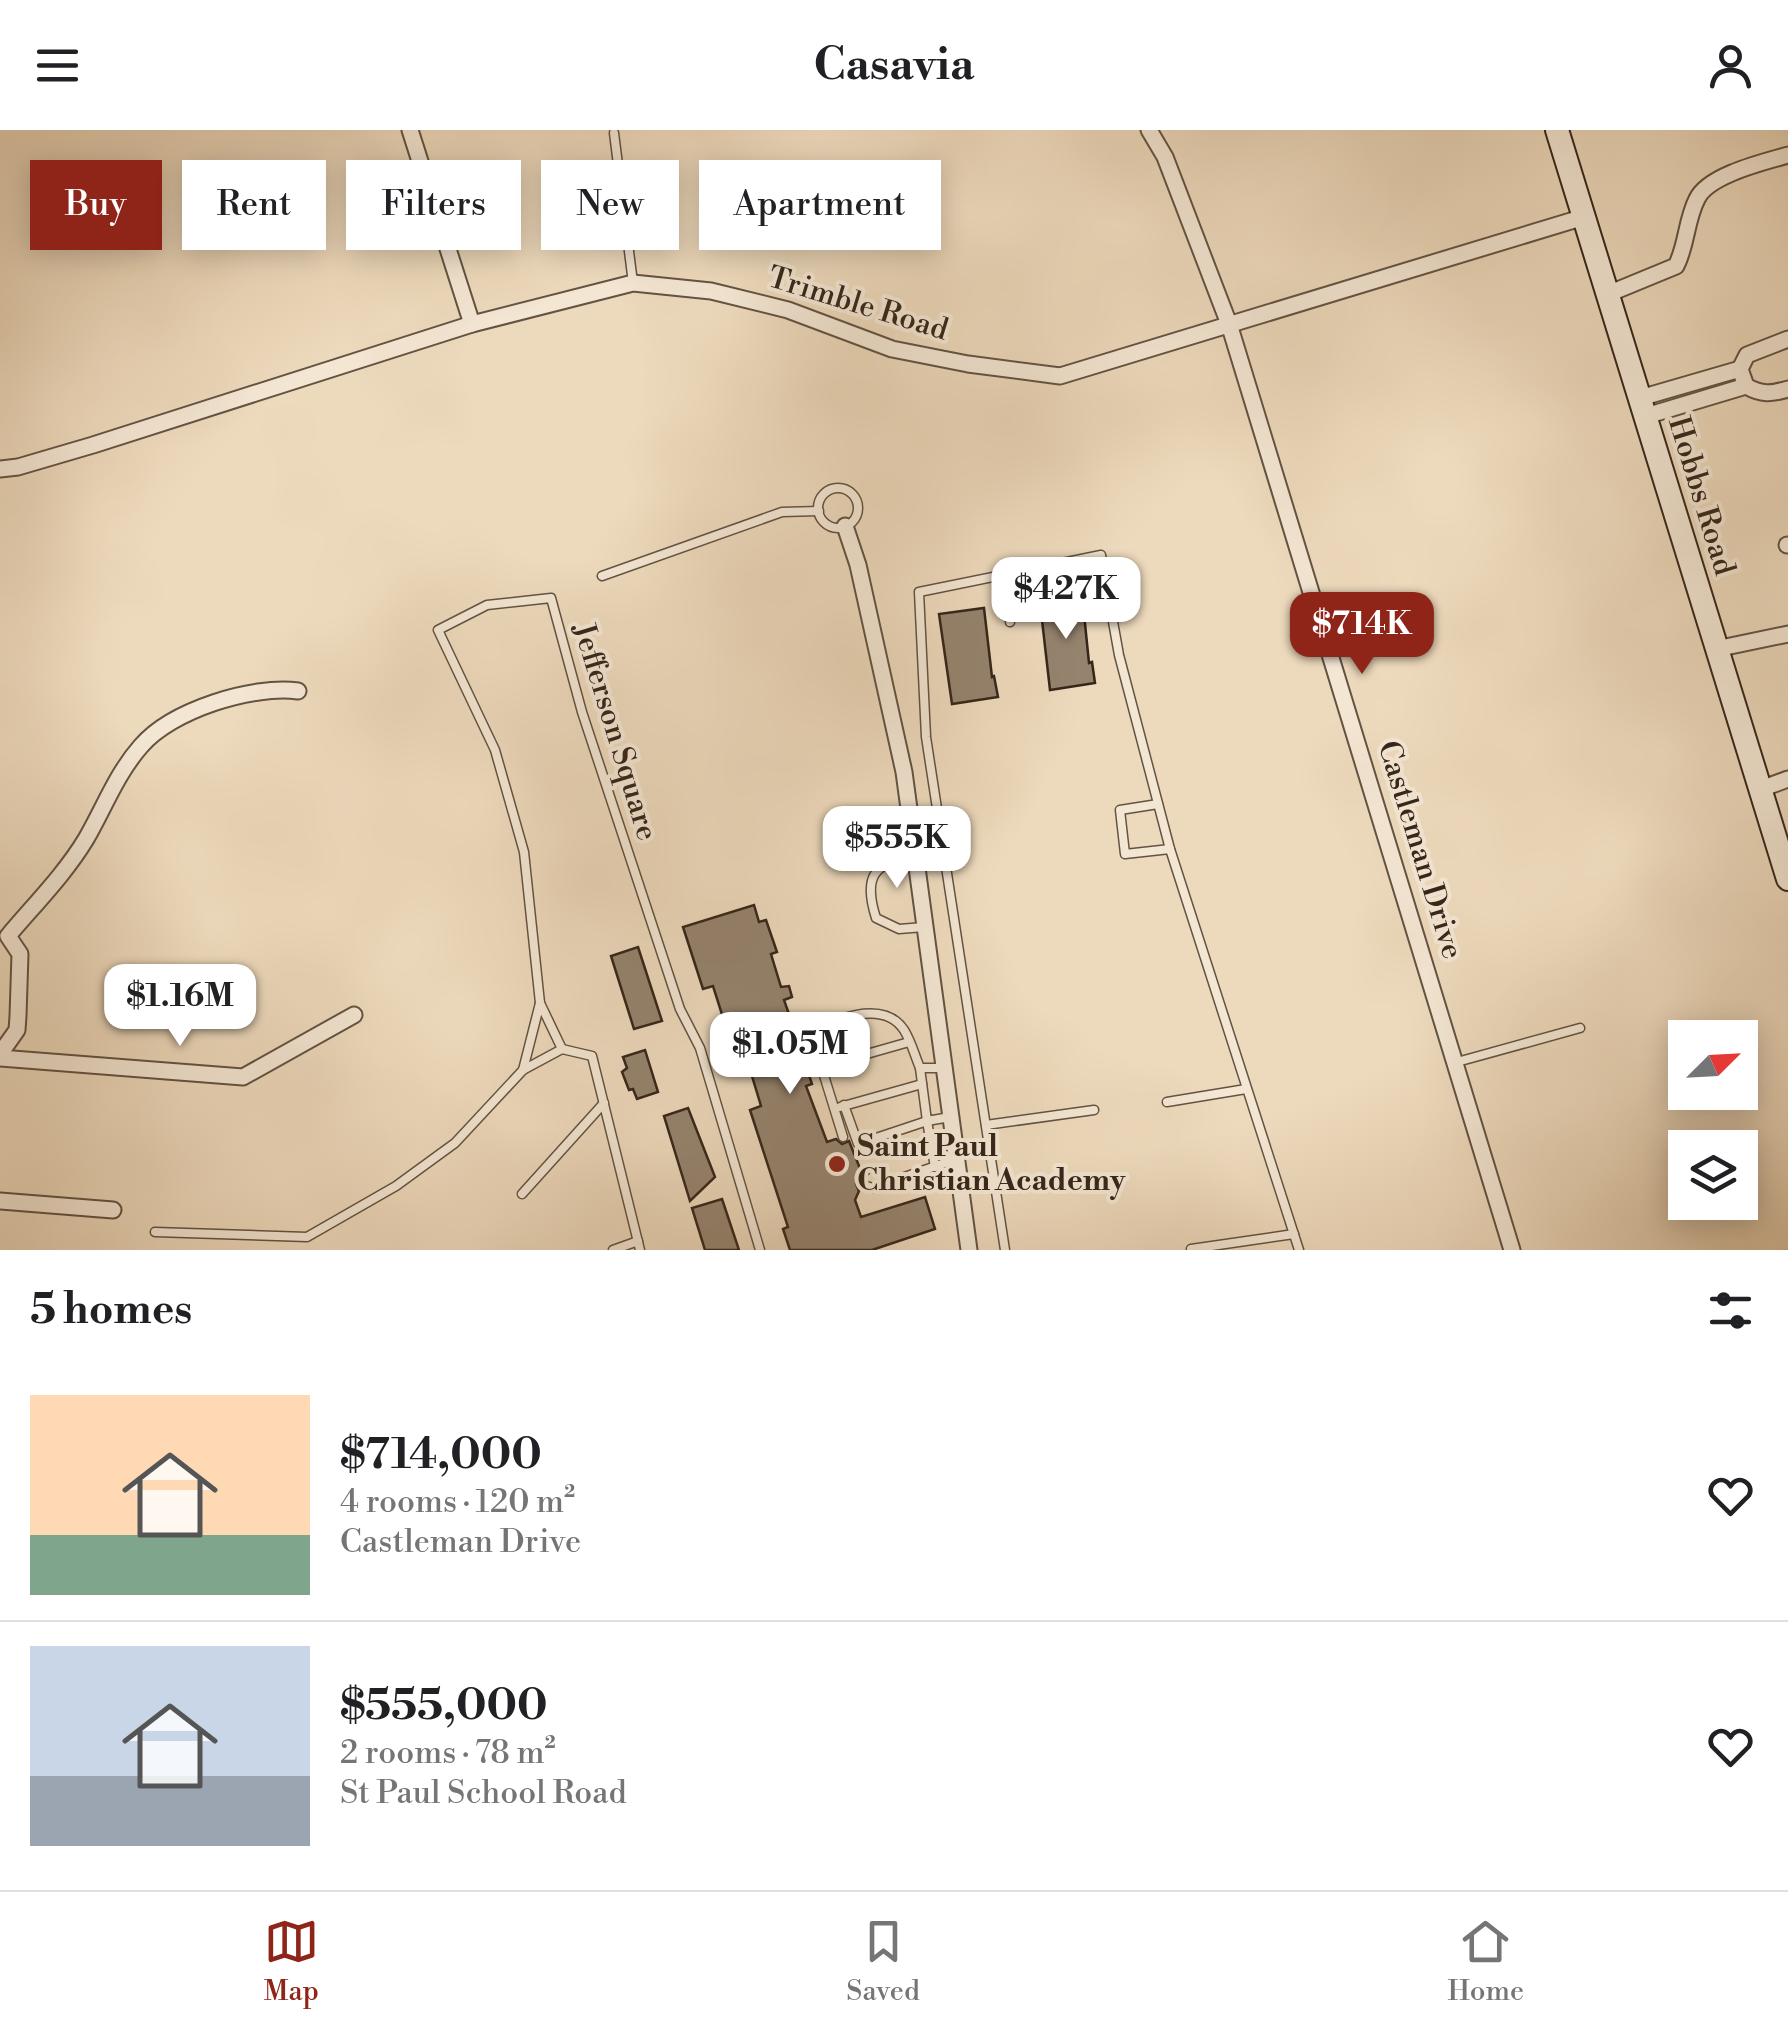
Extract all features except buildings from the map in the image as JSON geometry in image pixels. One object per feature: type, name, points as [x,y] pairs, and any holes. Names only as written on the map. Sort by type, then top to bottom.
[{"type":"street","points":[[410,130],[472,324]]},
{"type":"street","name":"Castleman Drive","points":[[1149,130],[1165,157],[1229,324],[1512,1250]]},
{"type":"street","name":"Hobbs Road","points":[[1560,131],[1788,879]]},
{"type":"street","points":[[1608,294],[1676,266],[1698,196],[1718,180],[1788,155]]},
{"type":"street","name":"Trimble Road","points":[[0,470],[93,445],[472,324],[632,284],[711,291],[788,310],[892,349],[1060,376],[1584,217]]},
{"type":"street","points":[[1643,407],[1740,369],[1747,355],[1758,348],[1788,339]]},
{"type":"street","points":[[1740,369],[1746,386]]},
{"type":"street","points":[[1643,407],[1746,386],[1767,395],[1788,389]]},
{"type":"street","points":[[845,526],[858,565],[900,754],[969,1250]]},
{"type":"street","points":[[1716,649],[1788,634]]},
{"type":"street","points":[[298,691],[280,689],[238,695],[173,721],[144,742],[123,770],[84,842],[4,938],[20,954],[18,1016],[17,1030],[0,1056],[243,1077],[354,1014]]},
{"type":"street","points":[[1758,790],[1788,779]]},
{"type":"street","points":[[0,1202],[112,1210]]},
{"type":"lane","points":[[614,133],[632,284]]},
{"type":"lane","points":[[838,488],[849,492],[857,508],[854,519],[845,526],[827,524],[818,511],[820,500],[828,491],[838,488]]},
{"type":"lane","points":[[602,576],[782,512],[818,511]]},
{"type":"lane","points":[[1004,1250],[926,737],[918,592],[1101,555],[1119,655],[1170,849],[1299,1250]]},
{"type":"lane","points":[[1004,574],[1010,622]]},
{"type":"lane","name":"Jefferson Square","points":[[562,1049],[540,1003],[524,852],[495,750],[438,630],[487,605],[551,598],[582,712],[680,1008],[700,1048],[760,1250]]},
{"type":"lane","points":[[1158,804],[1120,810],[1125,854],[1170,849]]},
{"type":"lane","points":[[915,857],[892,860],[879,867],[870,882],[870,899],[876,918],[899,929],[924,927]]},
{"type":"lane","name":"Jefferson Square","points":[[523,1070],[540,1003]]},
{"type":"lane","points":[[842,1136],[813,1029],[841,1018],[874,1012],[902,1026],[920,1068],[935,1167]]},
{"type":"lane","points":[[1456,1062],[1580,1028]]},
{"type":"lane","points":[[821,1067],[909,1042]]},
{"type":"lane","name":"Jefferson Square","points":[[155,1232],[307,1237],[396,1186],[455,1143],[523,1070],[562,1049],[592,1056],[639,1246]]},
{"type":"lane","points":[[920,1068],[943,1068]]},
{"type":"lane","points":[[834,1108],[922,1084]]},
{"type":"lane","points":[[1167,1102],[1246,1089]]},
{"type":"lane","points":[[522,1194],[604,1103]]},
{"type":"lane","points":[[844,1105],[858,1144],[950,1117]]},
{"type":"lane","points":[[986,1125],[1094,1110]]},
{"type":"lane","points":[[863,1185],[873,1188],[956,1159]]},
{"type":"lane","points":[[1191,1248],[1294,1234]]},
{"type":"lane","points":[[613,1250],[639,1246]]},
{"type":"place","name":"Saint Paul Christian Academy","points":[[837,1164]]}]
